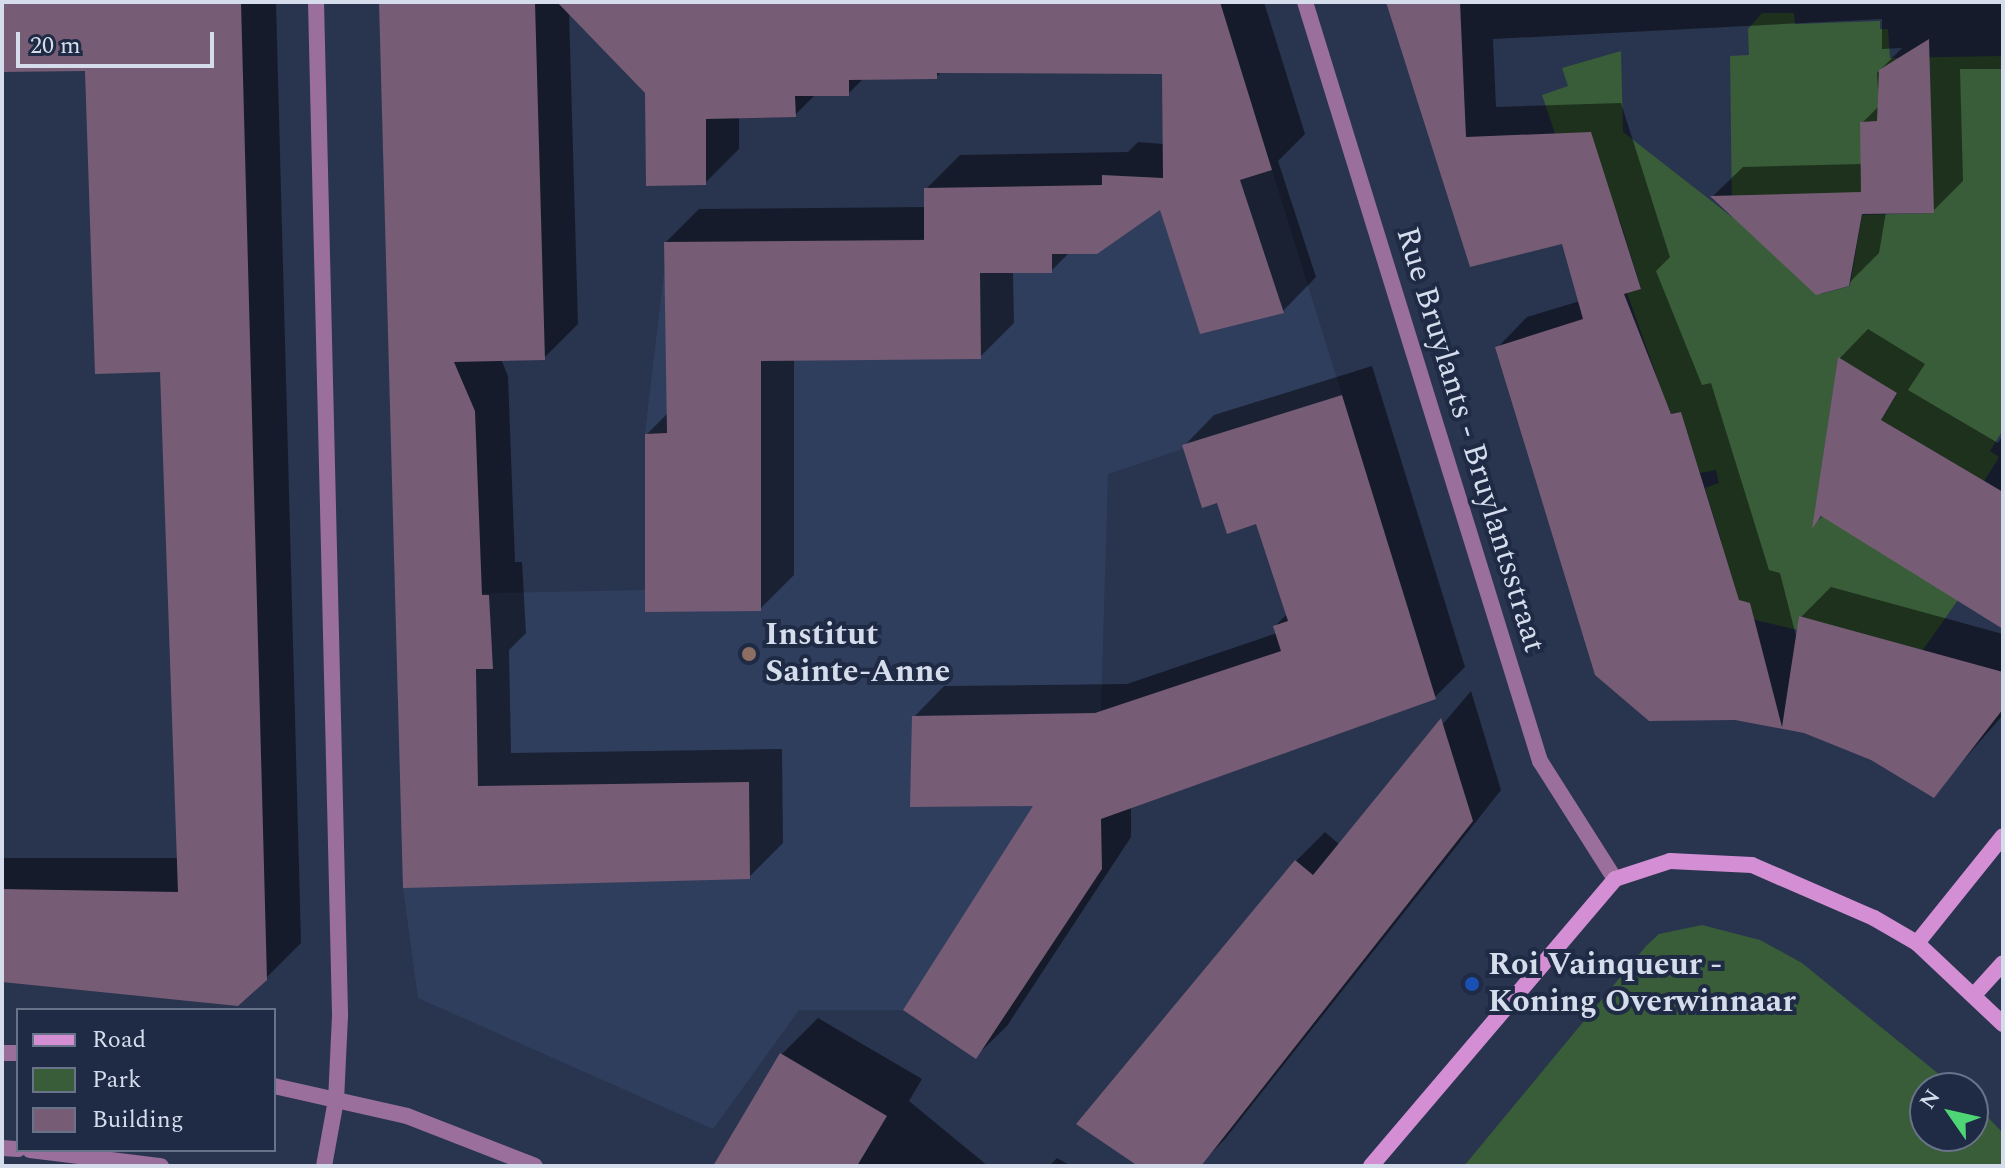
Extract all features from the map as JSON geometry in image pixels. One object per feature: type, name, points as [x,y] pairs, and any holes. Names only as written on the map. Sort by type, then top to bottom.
[{"type":"street","points":[[316,2],[340,1016],[336,1100],[324,1166]]},
{"type":"street","name":"Rue Bruylants - Bruylantsstraat","points":[[1305,2],[1540,761],[1615,879]]},
{"type":"street","points":[[1917,943],[2003,836]]},
{"type":"street","points":[[1371,1166],[1615,879],[1670,861],[1752,865],[1874,918],[1917,943],[2003,1024]]},
{"type":"street","points":[[1974,995],[2003,963]]},
{"type":"street","points":[[276,1086],[407,1116],[535,1166]]},
{"type":"street","points":[[46,1152],[161,1166]]},
{"type":"shaded area","name":"Institut Sainte-Anne","points":[[1272,170],[1342,395],[1108,474],[1096,878],[976,1059],[903,1010],[799,1010],[713,1129],[418,998],[403,888],[395,595],[645,590],[645,433],[664,273],[738,272],[739,241],[924,239],[924,188],[1101,186],[1102,175],[1229,184]]},
{"type":"green space","points":[[1762,13],[1794,13],[1795,24],[1880,21],[1880,29],[1888,29],[1890,58],[2003,56],[2003,430],[1990,451],[1999,457],[1968,507],[1958,600],[1917,658],[1700,607],[1721,540],[1705,488],[1719,483],[1716,470],[1700,473],[1681,412],[1671,414],[1668,405],[1655,409],[1657,377],[1627,293],[1641,288],[1620,220],[1557,139],[1542,95],[1568,86],[1562,68],[1621,51],[1623,132],[1732,217],[1730,56],[1749,55],[1748,29]],"holes":[[[1861,122],[1933,213],[1862,215],[1850,286],[1821,294],[1861,192]],[[1838,358],[1897,394],[1881,420],[1891,426],[1815,511]]]},
{"type":"green space","points":[[1702,925],[1760,940],[1802,963],[1936,1072],[1909,1072],[1909,1152],[1989,1152],[1989,1119],[2003,1133],[2003,1166],[1464,1166],[1659,934]]},
{"type":"building","points":[[2,2],[241,2],[267,980],[238,1006],[2,982],[2,889],[178,892],[160,372],[95,374],[85,71],[2,72]]},
{"type":"building","points":[[379,2],[535,2],[545,360],[454,362],[475,411],[482,595],[489,595],[493,669],[476,669],[478,786],[749,782],[750,879],[403,888]]},
{"type":"building","points":[[557,2],[1220,2],[1272,170],[1240,180],[1284,313],[1200,334],[1160,210],[1097,254],[1052,254],[1052,273],[980,273],[981,359],[761,361],[761,611],[645,612],[645,434],[667,433],[664,242],[924,240],[924,188],[1102,185],[1102,175],[1163,178],[1162,74],[937,73],[937,79],[849,80],[849,96],[795,96],[796,117],[706,119],[706,185],[646,186],[645,93]]},
{"type":"building","points":[[1386,2],[1460,2],[1466,137],[1591,132],[1641,289],[1624,294],[1671,414],[1681,412],[1739,600],[1750,603],[1782,727],[1799,616],[2003,672],[2003,709],[1934,798],[1871,760],[1804,733],[1735,720],[1649,721],[1595,675],[1495,347],[1583,319],[1562,244],[1470,267]]},
{"type":"building","points":[[1929,39],[1934,213],[1862,214],[1849,286],[1816,295],[1710,196],[1861,192],[1860,122],[1877,121],[1879,70]]},
{"type":"building","points":[[1838,357],[1897,393],[1881,420],[2003,492],[2003,629],[1821,516],[1812,529]]},
{"type":"building","points":[[1342,395],[1436,699],[1101,819],[1102,869],[976,1059],[903,1010],[1033,806],[910,807],[912,716],[1095,713],[1281,651],[1273,626],[1288,621],[1256,524],[1227,534],[1217,503],[1202,508],[1182,445]]},
{"type":"building","points":[[1441,718],[1473,821],[1201,1166],[1138,1166],[1076,1124],[1295,860],[1313,875]]},
{"type":"building","points":[[780,1053],[887,1116],[857,1166],[713,1166]]},
{"type":"place","name":"Institut Sainte-Anne","points":[[749,654]]},
{"type":"place","name":"Roi Vainqueur - Koning Overwinnaar","points":[[1472,984]]}]
